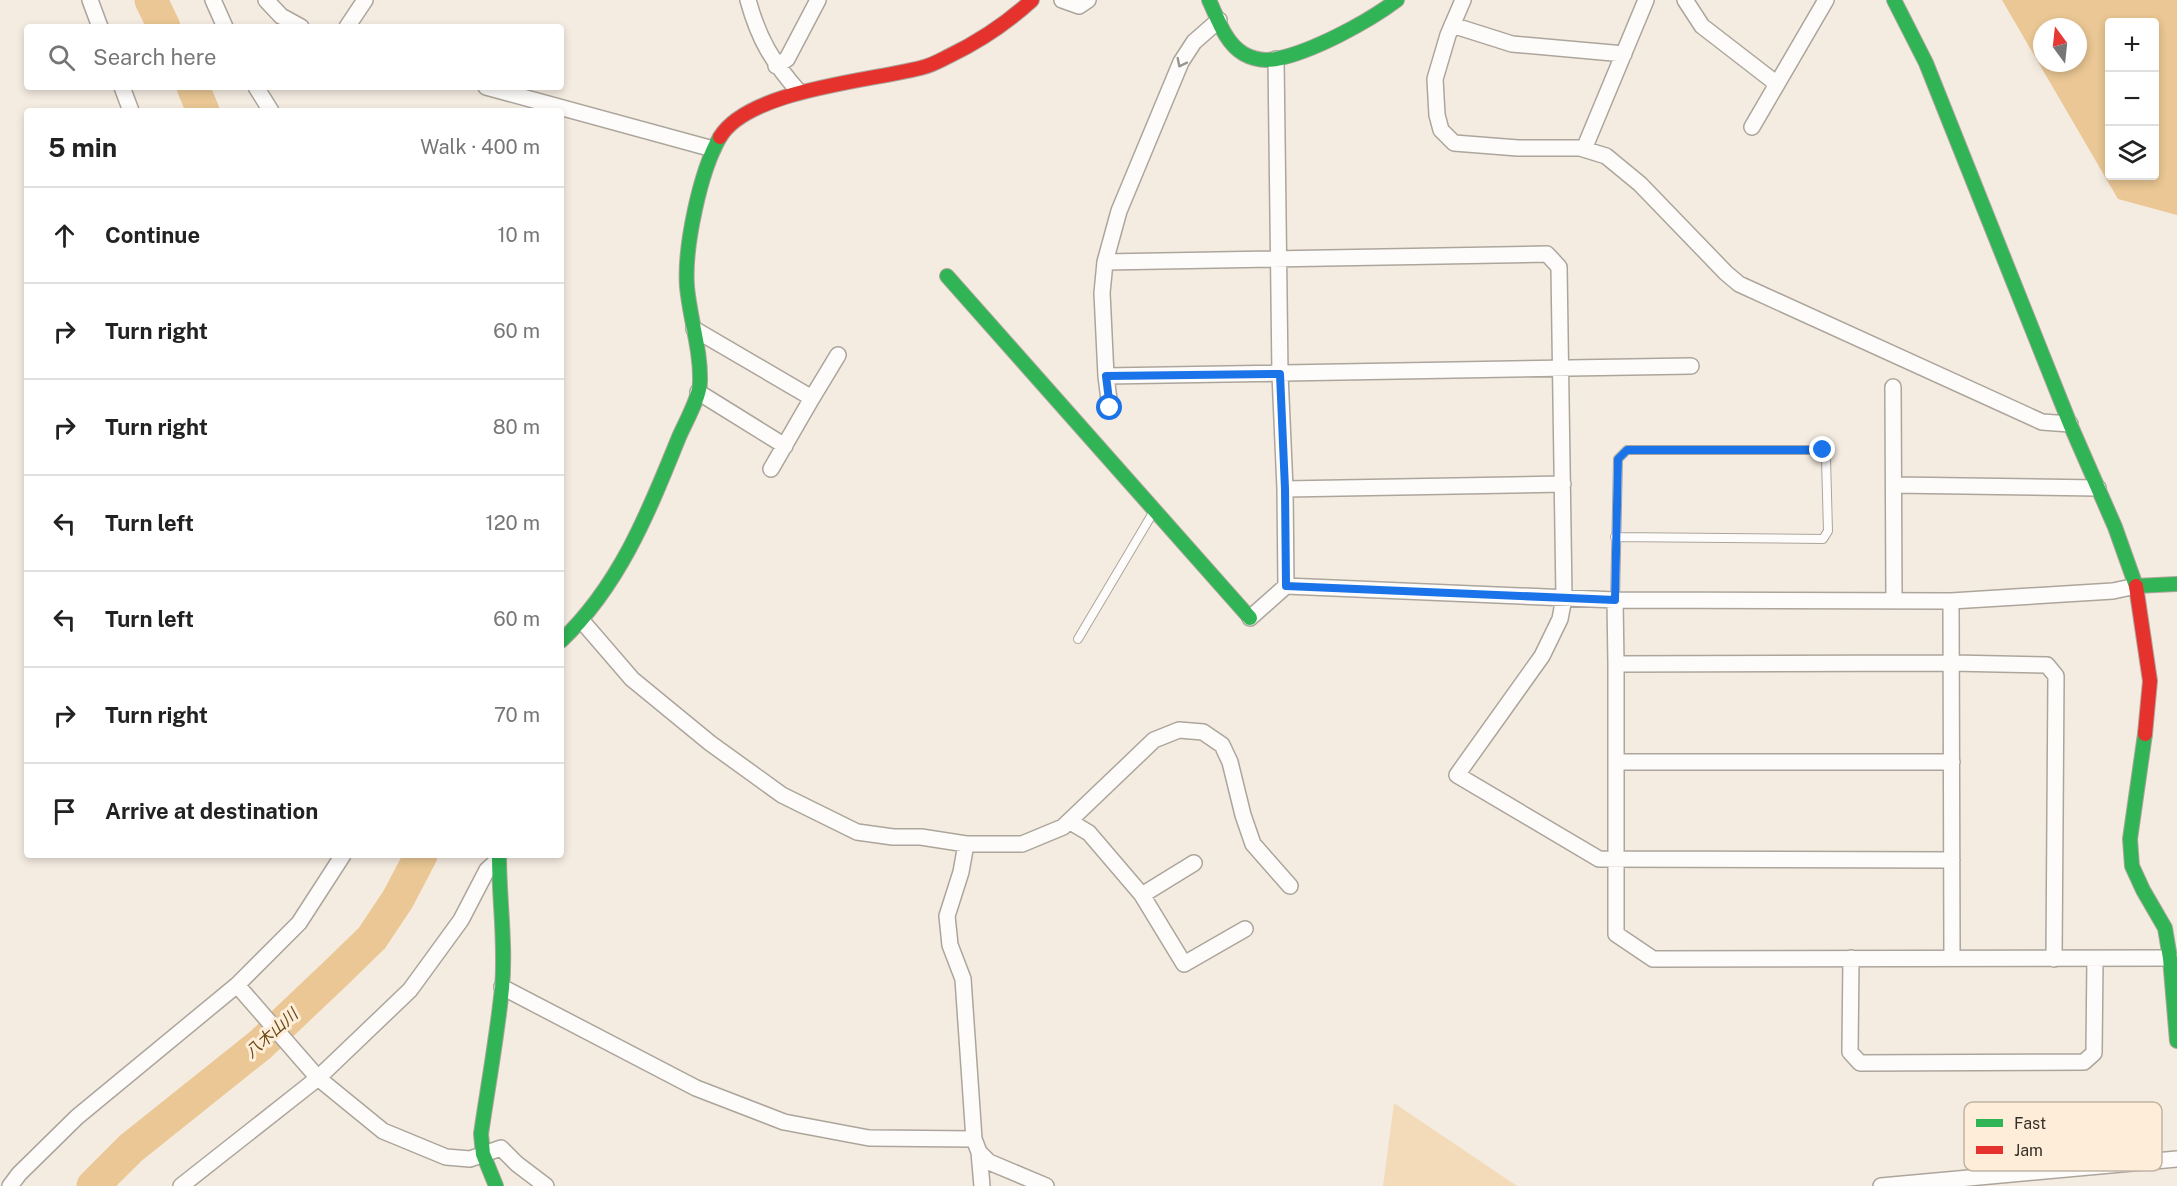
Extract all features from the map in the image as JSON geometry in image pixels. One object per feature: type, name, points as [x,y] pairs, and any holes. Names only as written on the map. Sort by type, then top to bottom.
[{"type":"street","points":[[90,0],[99,24]]},
{"type":"street","points":[[213,0],[224,24]]},
{"type":"street","points":[[266,0],[281,16],[296,24]]},
{"type":"street","points":[[349,24],[365,0]]},
{"type":"street","points":[[748,0],[754,23],[776,66],[799,92]]},
{"type":"street","points":[[776,66],[787,59],[818,0]]},
{"type":"street","points":[[564,638],[582,621],[620,568],[648,513],[700,386],[700,360],[687,287],[688,250],[700,191],[713,149],[725,129],[750,112],[799,92],[926,67],[971,45],[1009,21],[1032,0]]},
{"type":"street","points":[[1062,0],[1079,6],[1088,0]]},
{"type":"street","points":[[1209,0],[1232,45],[1244,54],[1260,59],[1276,59],[1308,48],[1397,0]]},
{"type":"street","points":[[1463,0],[1452,25],[1435,79],[1437,116],[1441,130],[1454,143],[1518,148],[1584,149],[1606,156],[1640,183],[1739,284],[2042,422],[2070,424]]},
{"type":"street","points":[[1584,149],[1646,0]]},
{"type":"street","points":[[1685,0],[1702,26],[1777,84]]},
{"type":"street","points":[[1752,127],[1826,0]]},
{"type":"street","points":[[1894,0],[1926,63],[2070,424],[2115,527],[2136,586],[2150,681],[2130,839],[2132,866],[2165,928],[2170,958],[2177,1041]]},
{"type":"street","points":[[1110,408],[1102,293],[1105,262],[1119,211],[1181,62],[1194,42],[1219,20]]},
{"type":"street","points":[[1452,25],[1512,44],[1623,54]]},
{"type":"street","points":[[1276,59],[1280,374],[1286,586]]},
{"type":"street","points":[[123,90],[130,108]]},
{"type":"street","points":[[258,90],[269,108]]},
{"type":"street","points":[[497,90],[563,108]]},
{"type":"street","points":[[564,108],[713,149]]},
{"type":"street","points":[[1105,262],[1547,254],[1559,267],[1564,598],[1560,619],[1542,656],[1457,775],[1599,859],[1615,861],[1952,860]]},
{"type":"street","points":[[947,276],[1250,618],[1286,586],[1615,600],[1951,601],[2113,591],[2136,586],[2177,584]]},
{"type":"street","points":[[694,329],[812,398]]},
{"type":"street","points":[[771,469],[838,355]]},
{"type":"street","points":[[1106,376],[1691,366]]},
{"type":"street","points":[[1893,387],[1894,601]]},
{"type":"street","points":[[698,392],[784,446]]},
{"type":"street","points":[[1285,489],[1563,484]]},
{"type":"street","points":[[1894,485],[2098,488]]},
{"type":"street","points":[[1615,600],[1616,934],[1653,959],[2170,958]]},
{"type":"street","points":[[1951,601],[1952,958]]},
{"type":"street","points":[[582,621],[632,679],[710,743],[782,795],[857,832],[892,837],[921,837],[966,844],[1023,844],[1049,834],[1070,821],[1154,740],[1179,730],[1203,732],[1222,745],[1230,762],[1253,844],[1290,886]]},
{"type":"street","points":[[1616,664],[2047,665],[2056,676],[2054,959]]},
{"type":"street","points":[[1616,762],[1952,762]]},
{"type":"street","points":[[1070,821],[1089,833],[1142,895],[1184,964],[1245,929]]},
{"type":"street","points":[[966,844],[961,872],[947,916],[950,945],[963,979],[982,1186]]},
{"type":"street","points":[[10,1186],[19,1174],[77,1117],[237,985],[298,923],[342,858]]},
{"type":"street","points":[[180,1186],[318,1078],[410,990],[461,920],[487,870],[497,858]]},
{"type":"street","points":[[496,1186],[483,1154],[481,1134],[502,987],[503,940],[498,858]]},
{"type":"street","points":[[1142,895],[1194,863]]},
{"type":"street","points":[[1851,958],[1850,1052],[1860,1063],[2084,1062],[2094,1053],[2095,959]]},
{"type":"street","points":[[237,985],[318,1078],[383,1131],[446,1157],[470,1159],[501,1148],[517,1164],[546,1186]]},
{"type":"street","points":[[502,987],[696,1088],[784,1122],[869,1138],[977,1145]]},
{"type":"street","points":[[977,1145],[989,1162],[1046,1186]]},
{"type":"street","points":[[2162,1160],[2177,1159]]},
{"type":"street","points":[[1881,1186],[2052,1171]]},
{"type":"lane","points":[[1615,537],[1823,539],[1828,531],[1826,459],[1823,450],[1627,450],[1618,459],[1615,537],[1615,600]]},
{"type":"lane","points":[[1078,639],[1155,509]]},
{"type":"shaded area","points":[[2002,0],[2177,0],[2177,215],[2118,199],[2107,180],[2159,180],[2159,18],[2105,18],[2105,177],[2044,72],[2087,72],[2087,18],[2033,18],[2033,53]]},
{"type":"shaded area","points":[[1394,1103],[1517,1186],[1383,1186]]},
{"type":"waterway","name":"八木山川","points":[[151,0],[163,24]]},
{"type":"waterway","name":"八木山川","points":[[194,90],[202,108]]},
{"type":"waterway","name":"八木山川","points":[[93,1186],[131,1148],[260,1045],[372,938],[398,899],[419,858]]},
{"type":"traffic: fast","points":[[1209,0],[1232,44],[1248,56],[1268,60],[1306,50],[1322,43],[1371,18],[1397,0]]},
{"type":"traffic: fast","points":[[1894,0],[1926,63],[2070,424],[2115,527],[2136,586],[2177,584]]},
{"type":"traffic: fast","points":[[564,638],[600,596],[631,546],[698,395],[700,370],[687,287],[688,252],[700,189],[720,137]]},
{"type":"traffic: fast","points":[[947,276],[1250,618]]},
{"type":"traffic: fast","points":[[2145,734],[2130,839],[2132,866],[2165,928],[2170,958],[2177,1041]]},
{"type":"traffic: fast","points":[[496,1186],[483,1154],[481,1134],[502,988],[499,858]]},
{"type":"traffic: jam","points":[[720,137],[735,121],[757,108],[784,97],[933,64],[982,38],[1032,0]]},
{"type":"traffic: jam","points":[[2136,586],[2150,681],[2145,734]]},
{"type":"route","points":[[1110,408],[1106,376],[1280,374],[1286,586],[1615,600],[1618,459],[1627,450],[1823,450]]}]
